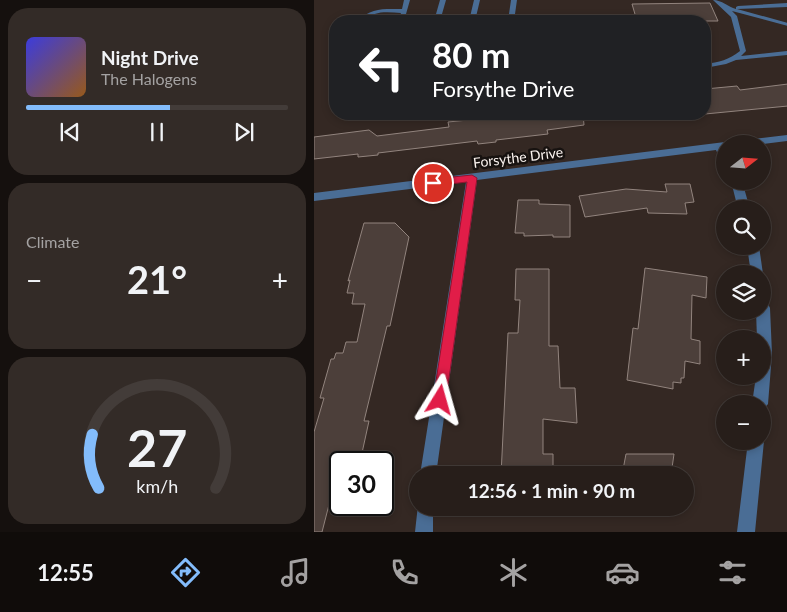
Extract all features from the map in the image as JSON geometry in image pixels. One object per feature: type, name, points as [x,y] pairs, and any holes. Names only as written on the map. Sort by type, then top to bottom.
[{"type":"street","points":[[772,140],[787,138]]},
{"type":"street","name":"Forsythe Drive","points":[[314,197],[716,146]]},
{"type":"street","points":[[429,466],[472,178]]},
{"type":"street","points":[[746,532],[755,450]]},
{"type":"street","points":[[424,532],[425,516]]},
{"type":"lane","points":[[403,15],[408,0]]},
{"type":"lane","points":[[439,15],[443,0]]},
{"type":"lane","points":[[473,15],[477,0]]},
{"type":"lane","points":[[512,15],[514,0]]},
{"type":"lane","points":[[711,65],[724,63],[743,52],[734,16],[716,0]]},
{"type":"lane","points":[[726,8],[787,5]]},
{"type":"lane","points":[[726,8],[787,25]]},
{"type":"lane","points":[[367,15],[375,11],[404,11]]},
{"type":"lane","points":[[734,58],[787,52]]},
{"type":"building","points":[[710,3],[718,21],[711,21],[711,15],[635,15],[632,4]]},
{"type":"building","points":[[788,84],[788,106],[711,113],[711,88],[737,86],[740,90]]},
{"type":"building","points":[[468,120],[584,120],[584,125],[547,130],[548,134],[496,140],[496,142],[478,144],[477,141],[378,153],[378,155],[358,157],[358,154],[314,159],[314,137],[369,130],[377,136],[449,127],[448,122]]},
{"type":"building","points":[[665,184],[690,184],[694,202],[685,203],[687,214],[648,213],[647,208],[585,217],[579,196],[626,189],[667,192]]},
{"type":"building","points":[[518,200],[539,200],[539,204],[570,205],[570,237],[553,237],[553,235],[524,236],[524,233],[515,233]]},
{"type":"building","points":[[364,223],[395,223],[409,237],[390,326],[387,326],[364,421],[369,421],[362,451],[329,451],[329,505],[322,532],[314,532],[314,432],[324,398],[320,398],[331,359],[334,359],[336,353],[343,353],[346,342],[357,342],[365,304],[352,304],[354,293],[347,293],[350,280],[348,281]]},
{"type":"building","points":[[645,268],[707,277],[706,298],[692,295],[691,339],[700,341],[700,364],[685,361],[684,378],[681,378],[681,383],[673,382],[673,389],[627,380],[633,328],[638,329]]},
{"type":"building","points":[[516,269],[549,269],[549,346],[558,346],[560,388],[575,388],[577,423],[543,419],[543,454],[553,454],[553,466],[501,466],[508,333],[518,333],[520,300],[515,300]]},
{"type":"building","points":[[626,454],[674,454],[672,466],[624,466]]},
{"type":"route","points":[[433,183],[472,178],[440,400]]}]
